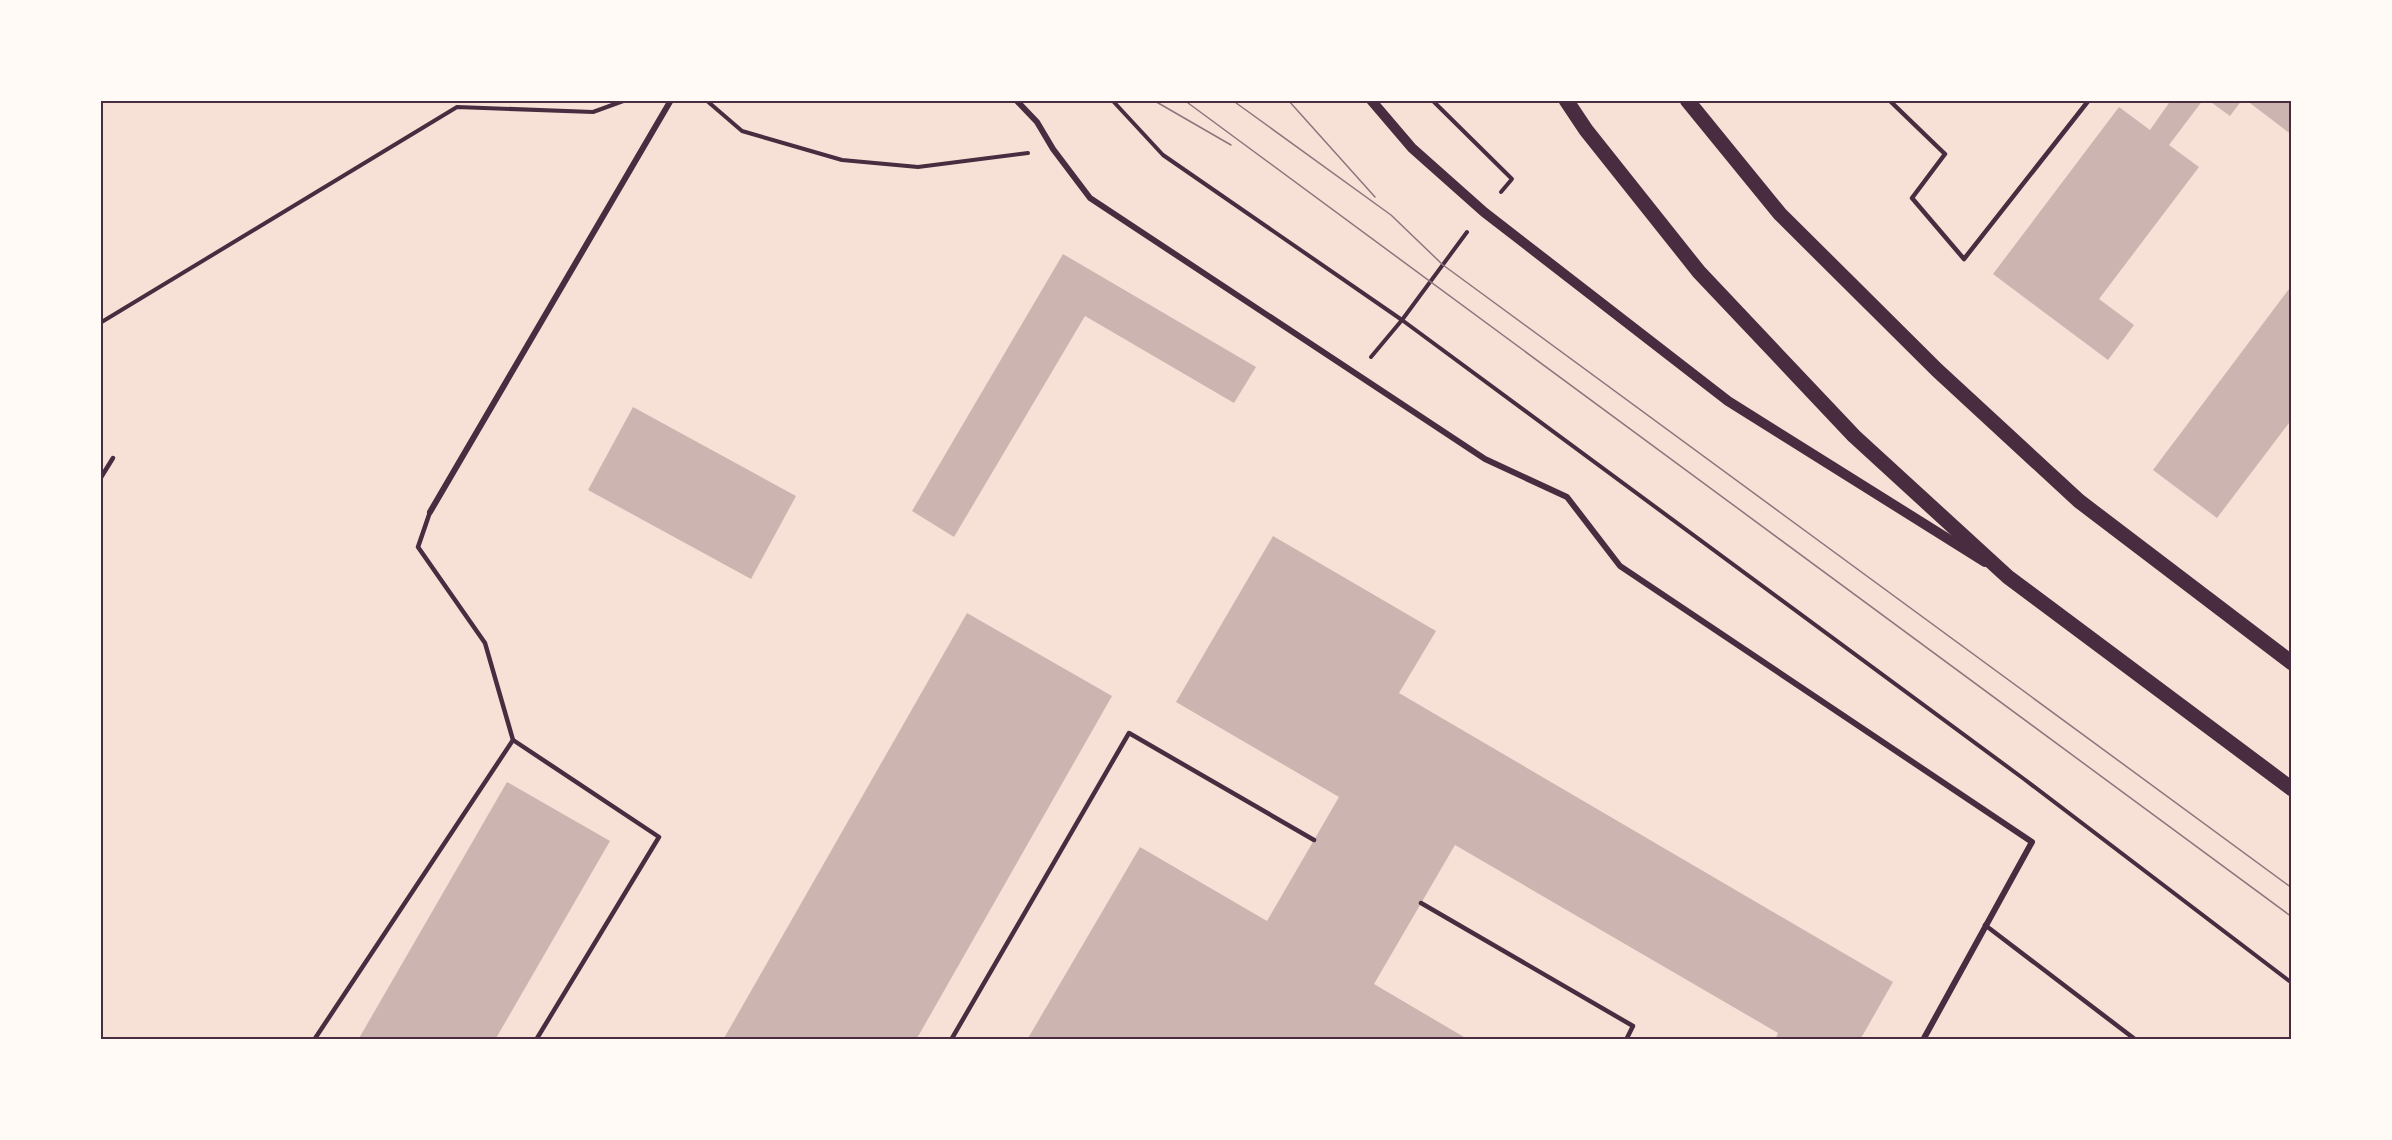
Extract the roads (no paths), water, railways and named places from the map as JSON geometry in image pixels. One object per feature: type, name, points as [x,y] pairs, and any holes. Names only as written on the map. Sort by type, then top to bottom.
[{"type":"main road","points":[[1566,100],[1586,130],[1699,272],[1854,436],[2008,577],[2292,789]]},
{"type":"main road","points":[[1687,100],[1780,214],[1937,370],[2079,501],[2292,663]]},
{"type":"street","points":[[430,513],[671,100]]},
{"type":"street","points":[[1016,100],[1037,122],[1053,149],[1090,198],[1485,459],[1567,497],[1620,566],[2032,842],[1923,1040]]},
{"type":"street","points":[[1371,100],[1412,148],[1484,212],[1728,401],[2008,577]]},
{"type":"lane","points":[[1889,100],[1945,154],[1912,198],[1964,259],[2089,100]]},
{"type":"lane","points":[[100,479],[113,458]]},
{"type":"lane","points":[[430,513],[418,548],[485,643],[513,740],[659,837],[536,1040]]},
{"type":"lane","points":[[951,1040],[1129,733],[1314,840]]},
{"type":"lane","points":[[314,1040],[513,740]]},
{"type":"lane","points":[[1421,903],[1633,1026],[1626,1040]]},
{"type":"lane","points":[[1985,925],[2136,1040]]},
{"type":"tram line","points":[[1153,100],[1231,145]]},
{"type":"tram line","points":[[1184,100],[2292,917]]},
{"type":"tram line","points":[[1232,100],[1391,215],[1443,265],[2292,888]]},
{"type":"tram line","points":[[1288,100],[1375,197]]}]
